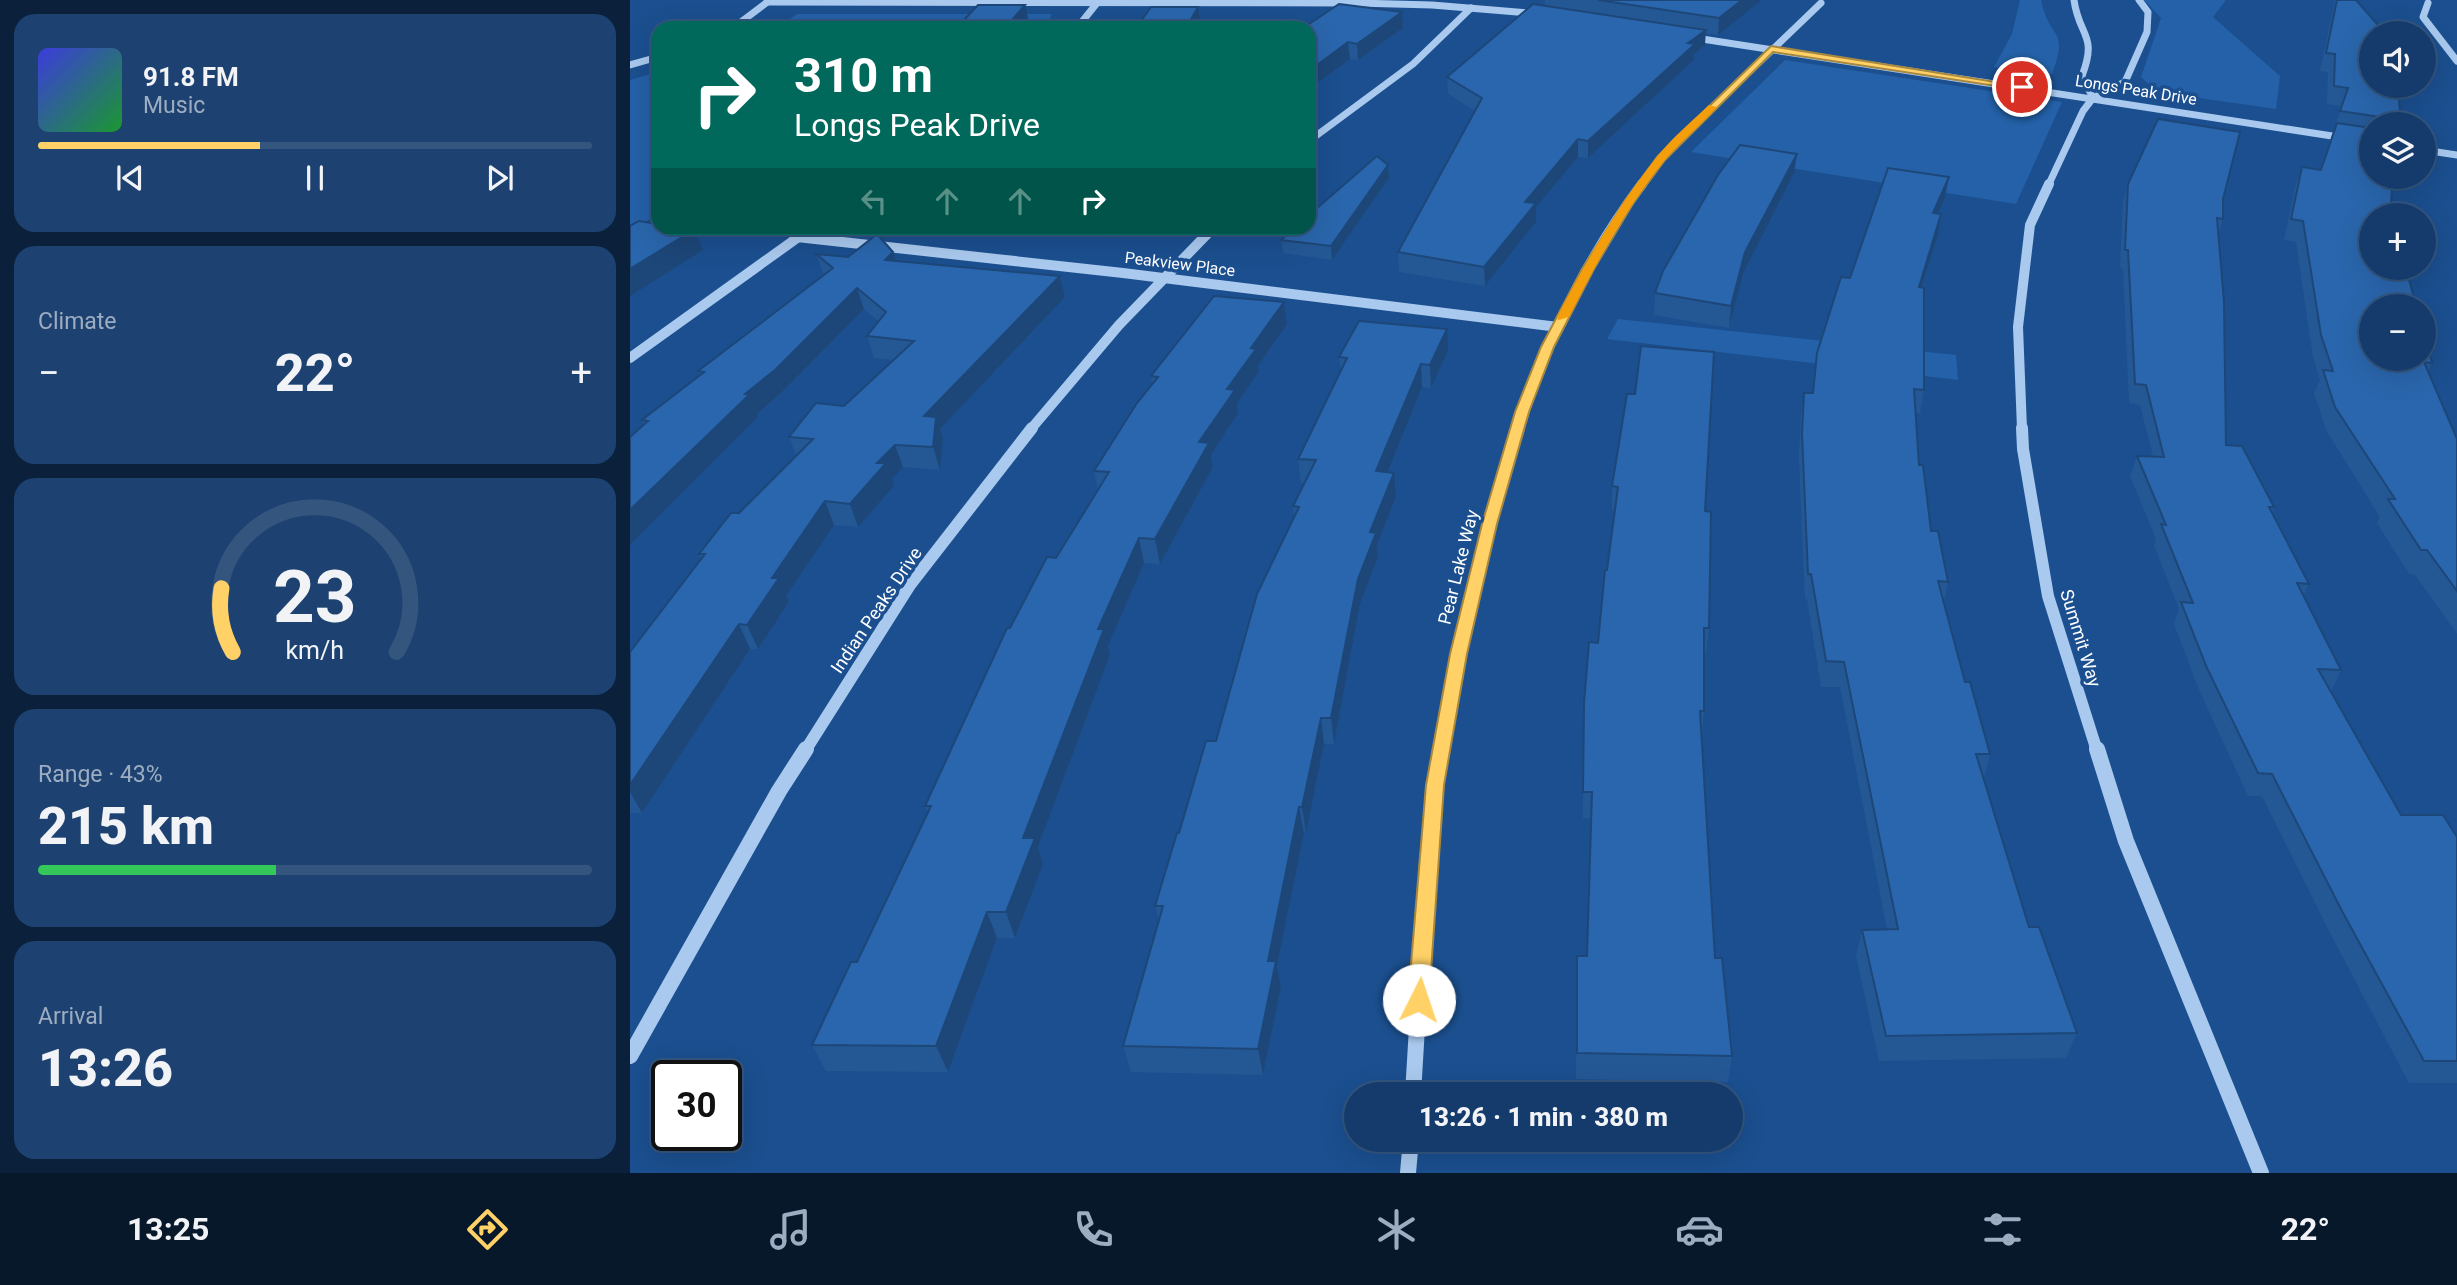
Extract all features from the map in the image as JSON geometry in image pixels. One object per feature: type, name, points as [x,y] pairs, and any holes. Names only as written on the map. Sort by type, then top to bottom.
[{"type":"street","points":[[2074,0],[2074,13],[2087,36],[2090,55],[2082,76],[2093,98],[2125,82],[2147,32],[2148,12],[2139,0]]},
{"type":"street","points":[[742,21],[769,1],[1356,3],[1471,8],[1547,15]]},
{"type":"street","points":[[1082,21],[1097,2]]},
{"type":"street","name":"Pear Lake Way","points":[[1414,1082],[1435,785],[1459,654],[1489,524],[1522,412],[1558,327],[1588,269],[1629,201],[1661,158],[1821,3]]},
{"type":"street","points":[[2428,3],[2423,17],[2457,61]]},
{"type":"street","points":[[1316,135],[1427,54],[1471,8]]},
{"type":"street","name":"Longs Peak Drive","points":[[1679,35],[2359,140]]},
{"type":"street","points":[[630,65],[651,59]]},
{"type":"street","name":"Summit Way","points":[[2093,98],[2066,142],[2030,225],[2018,327],[2023,449],[2048,596],[2126,841],[2261,1173]]},
{"type":"street","points":[[2436,152],[2457,155]]},
{"type":"street","points":[[630,358],[800,235]]},
{"type":"street","name":"Indian Peaks Drive","points":[[630,1056],[779,792],[910,585],[1016,447],[1119,325],[1206,235]]},
{"type":"street","name":"Peakview Place","points":[[797,237],[1164,278],[1558,327]]},
{"type":"street","points":[[1408,1173],[1409,1152]]},
{"type":"shaded area","points":[[2020,0],[2041,0],[2059,40],[2052,74],[2039,75],[1994,67],[2012,34]]},
{"type":"shaded area","points":[[2144,0],[2226,0],[2213,17],[2280,76],[2276,109],[2157,92],[2141,77],[2161,18]]},
{"type":"shaded area","points":[[797,14],[1052,14],[1049,20],[787,21]]},
{"type":"shaded area","points":[[1785,60],[2062,102],[2016,204],[1691,152]]},
{"type":"shaded area","points":[[651,74],[651,218],[630,231],[630,80]]},
{"type":"shaded area","points":[[1618,319],[1956,355],[1958,380],[1607,339]]},
{"type":"building","points":[[1598,0],[1742,0],[1719,18]]},
{"type":"building","points":[[2337,0],[2356,0],[2374,21],[2359,21],[2359,98],[2399,98],[2400,112],[2359,114],[2340,111],[2348,88],[2334,86],[2335,54],[2326,53]]},
{"type":"building","points":[[1339,4],[1402,12],[1357,44],[1348,42],[1316,66],[1316,21],[1314,21]]},
{"type":"building","points":[[1533,4],[1706,30],[1688,43],[1695,44],[1588,141],[1578,139],[1525,202],[1536,203],[1484,267],[1398,252],[1482,98],[1447,77]]},
{"type":"building","points":[[978,5],[1025,5],[1011,21],[963,21]]},
{"type":"building","points":[[1151,7],[1198,7],[1190,21],[1141,21]]},
{"type":"building","points":[[2158,119],[2240,132],[2223,199],[2223,219],[2217,218],[2224,302],[2226,445],[2242,446],[2274,507],[2269,507],[2309,584],[2297,583],[2341,670],[2318,669],[2401,815],[2443,815],[2457,837],[2457,1061],[2424,1061],[2342,911],[2272,774],[2258,773],[2207,668],[2181,602],[2193,603],[2161,524],[2166,525],[2137,456],[2164,457],[2146,385],[2135,384],[2128,250],[2125,250],[2128,184]]},
{"type":"building","points":[[2337,123],[2359,126],[2359,189],[2392,189],[2391,203],[2359,203],[2359,280],[2409,280],[2413,294],[2359,294],[2359,371],[2428,371],[2457,439],[2457,591],[2427,550],[2421,550],[2388,499],[2395,499],[2335,407],[2323,370],[2333,371],[2321,335],[2303,221],[2291,219],[2302,167],[2321,170]]},
{"type":"building","points":[[1740,145],[1797,154],[1745,252],[1731,306],[1655,293],[1663,271],[1718,175]]},
{"type":"building","points":[[1377,156],[1388,165],[1331,246],[1281,240],[1287,235],[1316,235],[1316,209]]},
{"type":"building","points":[[1888,168],[1949,177],[1933,213],[1941,214],[1919,287],[1924,288],[1924,390],[1914,389],[1919,465],[1923,465],[1931,531],[1938,531],[1948,582],[1938,581],[1965,682],[1970,682],[1990,754],[1976,754],[2029,927],[2039,927],[2077,1033],[1886,1036],[1862,930],[1898,929],[1844,662],[1826,661],[1811,574],[1808,574],[1802,434],[1804,393],[1813,393],[1817,353],[1841,277],[1850,278]]},
{"type":"building","points":[[639,221],[651,223],[651,235],[685,235],[630,269],[630,226]]},
{"type":"building","points":[[878,235],[893,252],[885,260],[1060,276],[924,416],[936,417],[933,447],[895,445],[877,463],[886,463],[850,504],[825,501],[772,578],[779,578],[747,625],[739,624],[630,785],[630,652],[705,554],[699,554],[731,513],[739,513],[813,439],[789,437],[816,403],[844,406],[914,341],[867,336],[886,312],[857,288],[775,370],[745,394],[749,395],[630,510],[630,437],[648,421],[642,420],[704,372],[698,371],[833,268],[816,254],[848,257]]},
{"type":"building","points":[[1214,296],[1284,302],[1251,348],[1256,349],[1227,389],[1235,390],[1199,442],[1209,443],[1155,539],[1139,538],[1098,629],[1104,629],[1023,838],[1035,838],[1006,912],[987,912],[936,1046],[812,1045],[851,962],[857,962],[931,806],[925,806],[1007,628],[1010,628],[1047,557],[1056,558],[1109,472],[1094,471],[1137,403],[1158,377],[1151,376]]},
{"type":"building","points":[[1359,321],[1447,329],[1430,365],[1421,364],[1376,471],[1394,473],[1370,532],[1376,533],[1358,579],[1331,718],[1321,718],[1302,807],[1299,807],[1268,961],[1276,961],[1258,1049],[1123,1046],[1163,906],[1155,906],[1206,741],[1216,741],[1257,594],[1299,507],[1293,506],[1316,460],[1298,459],[1347,358],[1339,357]]},
{"type":"building","points":[[1641,346],[1714,352],[1705,511],[1711,512],[1709,628],[1704,628],[1704,711],[1700,711],[1715,958],[1722,958],[1732,1056],[1577,1053],[1577,956],[1587,956],[1592,792],[1583,792],[1584,704],[1589,642],[1598,643],[1605,570],[1618,487],[1612,486],[1627,394],[1635,394]]},
{"type":"slow traffic","points":[[1563,317],[1629,201],[1661,158],[1712,107]]},
{"type":"route","points":[[1419,1000],[1435,785],[1459,654],[1489,524],[1522,412],[1548,347],[1588,269],[1629,201],[1661,158],[1771,49],[2022,87]]}]
